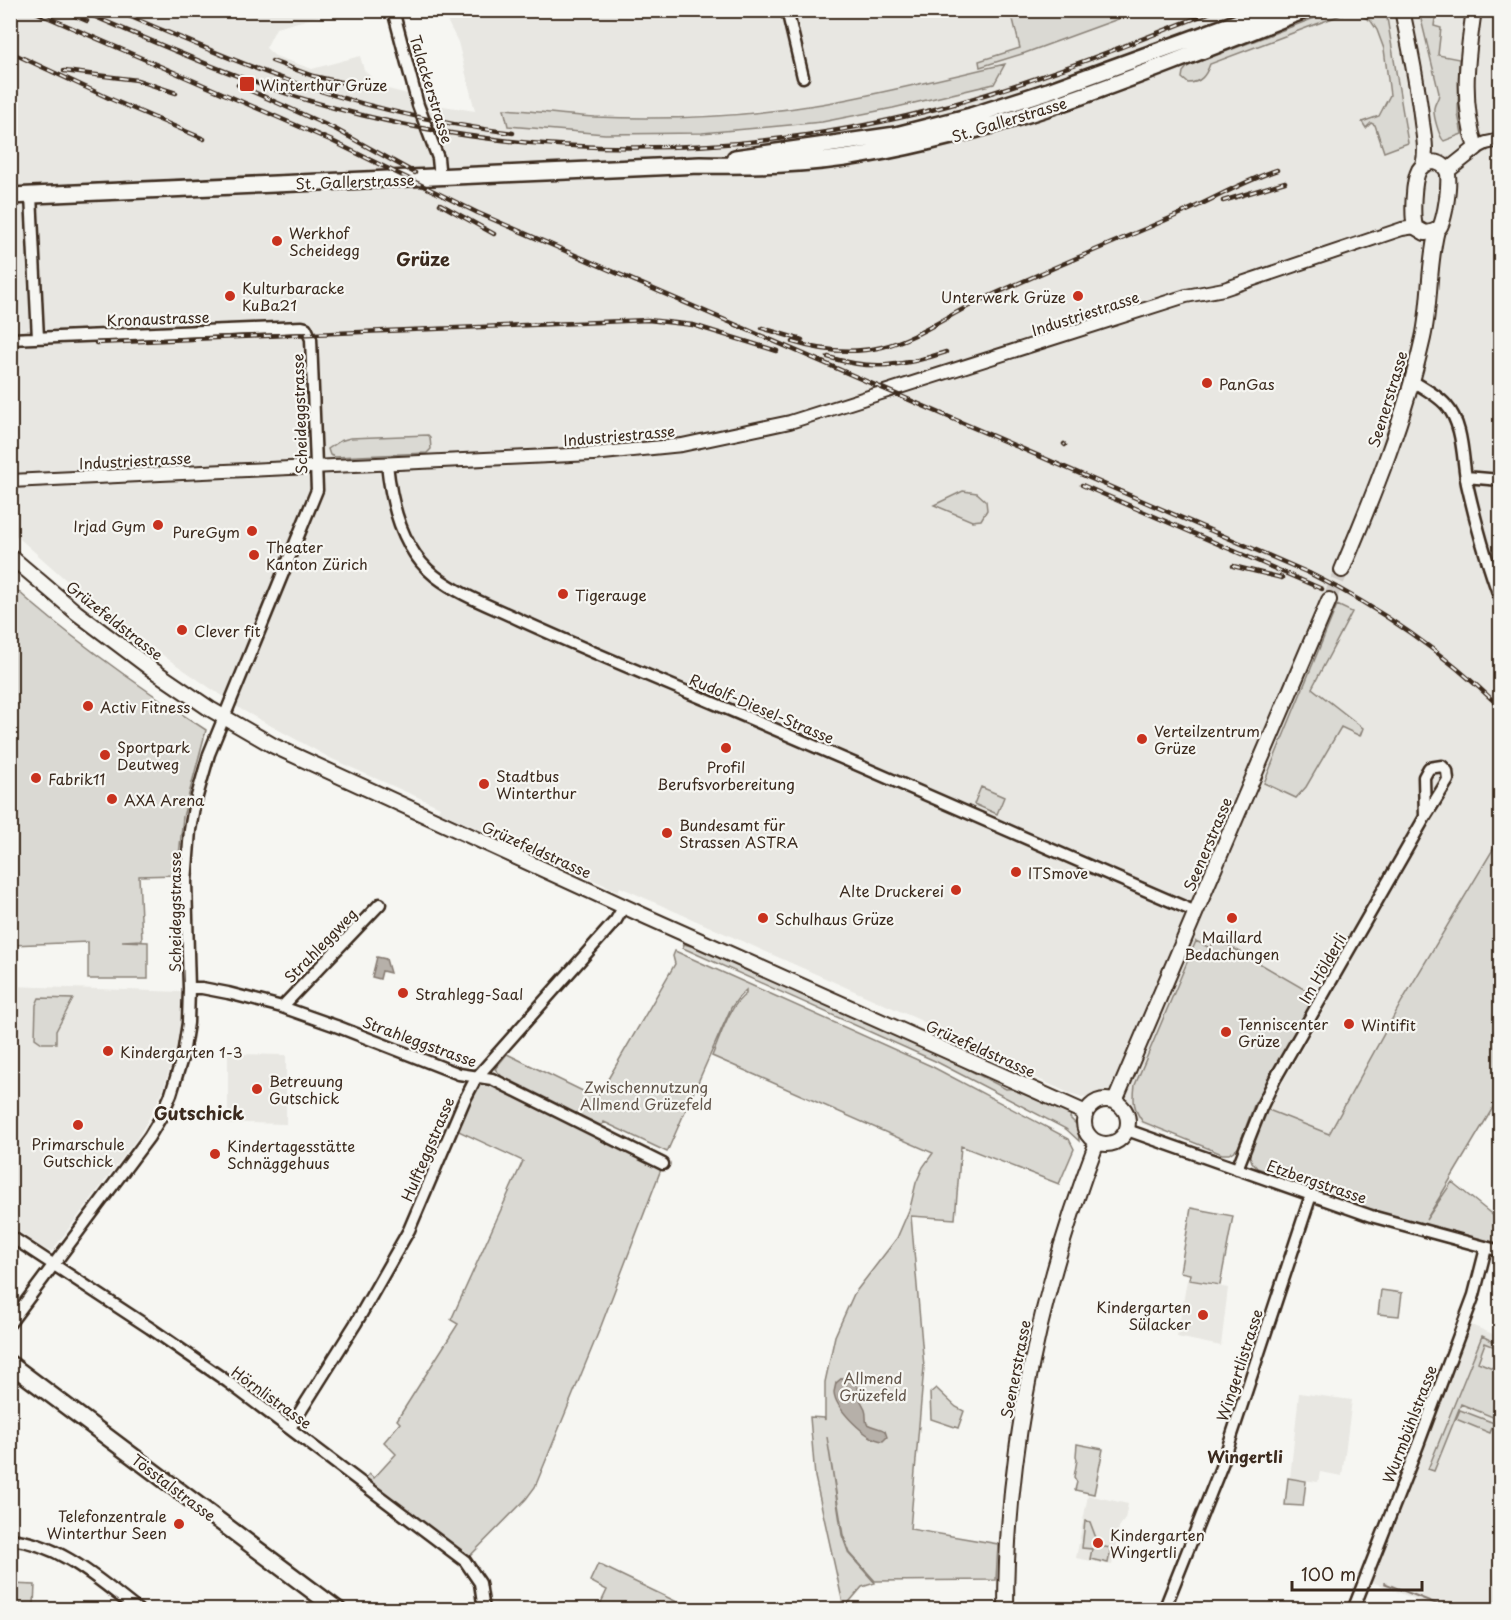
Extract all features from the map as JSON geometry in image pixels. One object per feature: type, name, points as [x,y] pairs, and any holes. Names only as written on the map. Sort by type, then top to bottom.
[{"type":"main road","name":"St. Gallerstrasse","points":[[700,165],[764,153],[896,135],[971,116],[1048,91],[1271,10]]},
{"type":"main road","name":"St. Gallerstrasse","points":[[10,196],[700,165],[766,166],[845,158],[942,139],[1053,106],[1305,10]]},
{"type":"main road","name":"Seenerstrasse","points":[[1402,10],[1412,57],[1426,156],[1417,175],[1413,211],[1418,229],[1425,240],[1429,303]]},
{"type":"main road","points":[[1423,165],[1431,162],[1443,167],[1476,148],[1470,123],[1466,82],[1474,10]]},
{"type":"main road","name":"Seenerstrasse","points":[[1342,570],[1375,490],[1412,381],[1429,303],[1437,230],[1443,219],[1448,179],[1420,106]]},
{"type":"main road","points":[[1418,229],[1430,233],[1437,230]]},
{"type":"main road","name":"Grüzefeldstrasse","points":[[10,556],[77,613],[159,674],[224,718],[312,764],[1086,1113]]},
{"type":"main road","name":"Seenerstrasse","points":[[1115,1101],[1329,600]]},
{"type":"main road","points":[[1101,1100],[1115,1101],[1126,1111],[1127,1130],[1119,1140],[1112,1143],[1097,1142],[1087,1133],[1084,1119],[1086,1113],[1089,1107],[1101,1100]]},
{"type":"main road","name":"Seenerstrasse","points":[[1006,1610],[1012,1489],[1036,1342],[1070,1215],[1097,1142]]},
{"type":"main road","name":"Tösstalstrasse","points":[[10,1364],[338,1610]]},
{"type":"street","name":"Talackerstrasse","points":[[393,10],[418,105],[438,158],[440,178]]},
{"type":"street","points":[[787,10],[803,77]]},
{"type":"street","points":[[1476,148],[1500,140]]},
{"type":"street","points":[[31,195],[38,338]]},
{"type":"street","name":"Industriestrasse","points":[[1209,291],[1222,284],[1400,221],[1413,211]]},
{"type":"street","name":"Industriestrasse","points":[[10,481],[626,452],[682,445],[750,432],[831,410],[1132,313],[1209,291],[1224,289],[1402,229],[1418,229]]},
{"type":"street","name":"Kronaustrasse","points":[[10,339],[306,328]]},
{"type":"street","name":"Scheideggstrasse","points":[[10,1323],[55,1266],[149,1137],[162,1117],[174,1086],[183,1055],[188,1023],[186,882],[190,830],[209,754],[317,490],[311,339],[306,328]]},
{"type":"street","points":[[1412,381],[1430,391],[1446,405],[1459,433],[1466,477],[1482,545],[1500,598]]},
{"type":"street","name":"Rudolf-Diesel-Strasse","points":[[387,464],[398,522],[413,552],[433,574],[460,593],[626,667],[929,794],[1196,912]]},
{"type":"street","points":[[1466,477],[1500,480]]},
{"type":"street","name":"Im Hölderli","points":[[1237,1169],[1275,1079],[1425,817]]},
{"type":"street","name":"Strahleggweg","points":[[282,1007],[380,904]]},
{"type":"street","name":"Hulfteggstrasse","points":[[290,1428],[356,1323],[409,1230],[476,1078],[616,920],[624,906]]},
{"type":"street","name":"Strahleggstrasse","points":[[189,988],[228,993],[282,1007],[459,1074],[492,1079],[663,1164]]},
{"type":"street","name":"Etzbergstrasse","points":[[1127,1130],[1371,1216],[1500,1251]]},
{"type":"street","name":"Wingertlistrasse","points":[[1164,1610],[1223,1462],[1311,1195]]},
{"type":"street","name":"Hörnlistrasse","points":[[10,1236],[150,1328],[290,1428],[465,1561],[480,1583],[484,1610]]},
{"type":"street","name":"Wurmbühlstrasse","points":[[1353,1610],[1419,1445],[1474,1295],[1486,1248]]},
{"type":"street","points":[[10,1539],[43,1545],[61,1553],[138,1610]]},
{"type":"shaded area","points":[[11,11],[339,11],[276,28],[266,48],[275,56],[312,69],[360,56],[364,70],[371,77],[372,85],[408,94],[415,93],[418,105],[424,103],[475,111],[458,42],[442,11],[1500,11],[1500,836],[1402,1001],[1329,1134],[1267,1110],[1328,1003],[1316,996],[1254,1105],[1238,1148],[1229,1154],[1222,1154],[1171,1132],[1165,1133],[1140,1123],[1132,1115],[1129,1100],[1104,1093],[1086,1098],[1069,1093],[1034,1077],[1011,1062],[931,1025],[620,887],[618,891],[438,811],[440,807],[332,759],[242,710],[168,659],[83,595],[11,531],[10,203],[201,193],[213,197],[353,190],[375,185],[242,178],[11,186]],"holes":[[[1004,64],[994,83],[893,108],[822,122],[702,133],[605,134],[508,126],[504,109],[596,117],[673,117],[739,113],[821,104]]]},
{"type":"shaded area","points":[[377,957],[386,959],[390,973],[382,971],[380,979],[372,977]]},
{"type":"shaded area","name":"Primarschule Gutschick","points":[[11,986],[184,993],[183,1018],[178,1042],[163,1090],[152,1113],[138,1137],[52,1251],[46,1250],[11,1227]]},
{"type":"shaded area","name":"Betreuung Gutschick","points":[[228,1054],[286,1055],[286,1124],[228,1125]]},
{"type":"shaded area","name":"Kindergarten Sülacker","points":[[1187,1280],[1228,1288],[1221,1346],[1177,1337]]},
{"type":"shaded area","points":[[1464,1322],[1500,1337],[1500,1609],[1440,1609],[1365,1579]]},
{"type":"shaded area","points":[[842,1378],[852,1379],[857,1385],[867,1424],[885,1431],[887,1437],[883,1441],[861,1430],[840,1407],[834,1392],[836,1383]]},
{"type":"shaded area","points":[[1299,1393],[1352,1400],[1342,1476],[1320,1472],[1318,1482],[1290,1478]]},
{"type":"shaded area","name":"Kindergarten Wingertli","points":[[1088,1495],[1128,1504],[1125,1519],[1119,1527],[1112,1565],[1076,1558]]},
{"type":"green space","points":[[1011,10],[1140,11],[980,67],[979,61],[1020,48]]},
{"type":"green space","points":[[1333,11],[1386,12],[1408,143],[1384,152],[1375,125],[1371,123],[1366,128],[1362,122],[1379,116],[1390,95],[1384,49],[1371,21],[1357,13],[1346,13],[1210,64],[1205,75],[1196,82],[1188,83],[1182,78],[1188,66]]},
{"type":"green space","points":[[1419,11],[1436,11],[1434,26],[1441,28],[1438,55],[1459,59],[1458,114],[1462,134],[1444,141],[1438,131],[1434,116],[1439,93]]},
{"type":"green space","points":[[1005,64],[994,84],[893,108],[822,122],[702,133],[605,134],[508,126],[504,109],[623,118],[738,114],[845,100]]},
{"type":"green space","points":[[428,435],[431,449],[427,453],[335,457],[330,455],[328,449],[350,438]]},
{"type":"green space","points":[[963,491],[977,493],[986,501],[987,510],[981,520],[972,521],[934,505]]},
{"type":"green space","name":"Sportpark Deutweg","points":[[11,585],[106,661],[206,730],[183,817],[177,875],[139,876],[142,940],[122,941],[148,942],[148,979],[88,979],[88,942],[11,945]]},
{"type":"green space","points":[[1337,605],[1352,612],[1312,688],[1363,728],[1360,736],[1341,727],[1306,787],[1296,798],[1264,783]]},
{"type":"green space","points":[[981,787],[1004,797],[997,814],[974,804]]},
{"type":"green space","points":[[1495,846],[1500,849],[1500,1096],[1426,1220],[1452,1182],[1500,1221],[1500,1243],[1408,1221],[1257,1168],[1249,1154],[1266,1109],[1329,1134],[1402,1001]]},
{"type":"green space","name":"Tenniscenter Grüze","points":[[1216,938],[1316,996],[1254,1105],[1238,1148],[1229,1154],[1222,1154],[1143,1122],[1137,1113],[1134,1100],[1135,1085],[1196,941],[1210,948]]},
{"type":"green space","points":[[684,944],[715,953],[940,1055],[1006,1089],[1031,1093],[1048,1101],[1071,1114],[1070,1118],[1078,1126],[1079,1141],[1066,1129],[935,1061],[683,948]]},
{"type":"green space","points":[[675,951],[931,1066],[1069,1139],[1074,1149],[1059,1184],[961,1146],[955,1219],[911,1216],[924,1367],[910,1529],[998,1544],[996,1580],[875,1581],[850,1553],[843,1535],[827,1437],[842,1535],[849,1554],[875,1583],[862,1587],[844,1608],[815,1477],[810,1417],[825,1420],[825,1382],[835,1336],[854,1294],[897,1238],[910,1208],[916,1183],[933,1153],[712,1056],[734,1006],[746,994],[746,990],[731,1008],[667,1152],[604,1122],[601,1126],[505,1080],[495,1069],[507,1054],[597,1098],[675,964],[673,956]]},
{"type":"green space","points":[[39,998],[73,999],[56,1031],[56,1043],[42,1043],[35,1038],[36,1005]]},
{"type":"green space","points":[[476,1078],[492,1079],[663,1164],[601,1326],[535,1487],[465,1561],[361,1483],[369,1474],[374,1478],[396,1454],[384,1442],[400,1423],[397,1420],[458,1324],[451,1320],[523,1161],[452,1128]]},
{"type":"green space","points":[[1191,1208],[1233,1216],[1220,1285],[1189,1280],[1190,1274],[1180,1272]]},
{"type":"green space","points":[[1381,1290],[1402,1293],[1399,1316],[1378,1314]]},
{"type":"green space","points":[[1482,1336],[1500,1345],[1500,1349],[1485,1343],[1478,1362],[1500,1371],[1500,1420],[1461,1404],[1434,1471],[1428,1469]]},
{"type":"green space","points":[[936,1388],[956,1407],[964,1411],[958,1428],[931,1419],[930,1393]]},
{"type":"green space","points":[[1460,1410],[1494,1423],[1490,1433],[1456,1419]]},
{"type":"green space","points":[[1077,1444],[1103,1449],[1094,1494],[1075,1490]]},
{"type":"green space","points":[[1288,1478],[1306,1481],[1303,1506],[1285,1505]]},
{"type":"green space","points":[[1085,1521],[1090,1522],[1099,1546],[1111,1548],[1108,1563],[1090,1559],[1092,1549],[1082,1548]]},
{"type":"green space","points":[[598,1564],[677,1602],[699,1609],[598,1609],[607,1590],[590,1581]]},
{"type":"green space","points":[[11,1584],[35,1585],[34,1605],[11,1604]]},
{"type":"waterway","points":[[1384,1583],[1452,1610]]},
{"type":"tunnel","points":[[1329,600],[1342,570]]},
{"type":"railway","points":[[31,10],[330,140],[478,213],[1309,573],[1361,601],[1410,632],[1500,707]]},
{"type":"railway","points":[[61,10],[87,21]]},
{"type":"railway","points":[[79,10],[281,92],[389,121],[469,136],[550,144],[632,148],[713,145],[794,137],[875,123],[954,104],[1020,84],[1216,10]]},
{"type":"railway","points":[[114,10],[255,68],[334,95],[423,118],[513,133]]},
{"type":"railway","points":[[10,52],[204,139]]},
{"type":"railway","points":[[272,61],[313,76],[368,88]]},
{"type":"railway","points":[[64,71],[137,80],[176,93]]},
{"type":"railway","points":[[238,85],[335,129],[415,173]]},
{"type":"railway","points":[[793,342],[815,348],[848,351],[871,349],[895,343],[1002,291],[1277,170]]},
{"type":"railway","points":[[1223,201],[1285,182]]},
{"type":"railway","points":[[440,204],[494,234]]},
{"type":"railway","points":[[96,343],[648,320],[693,325],[777,351]]},
{"type":"railway","points":[[762,328],[802,340]]},
{"type":"railway","points":[[828,357],[859,364],[888,365],[916,361],[946,352]]},
{"type":"railway","points":[[1082,485],[1322,589]]},
{"type":"railway","points":[[1233,566],[1282,578]]},
{"type":"place","name":"Winterthur Grüze","points":[[247,84]]},
{"type":"place","name":"Werkhof Scheidegg","points":[[277,241]]},
{"type":"place","name":"Kulturbaracke KuBa21","points":[[230,296]]},
{"type":"place","name":"Unterwerk Grüze","points":[[1078,296]]},
{"type":"place","name":"PanGas","points":[[1207,383]]},
{"type":"place","name":"Irjad Gym","points":[[158,525]]},
{"type":"place","name":"PureGym","points":[[252,531]]},
{"type":"place","name":"Theater Kanton Zürich","points":[[254,555]]},
{"type":"place","name":"Tigerauge","points":[[563,594]]},
{"type":"place","name":"Clever fit","points":[[182,630]]},
{"type":"place","name":"Activ Fitness","points":[[88,706]]},
{"type":"place","name":"Verteilzentrum Grüze","points":[[1142,739]]},
{"type":"place","name":"Profil Berufsvorbereitung","points":[[726,748]]},
{"type":"place","name":"Sportpark Deutweg","points":[[105,755]]},
{"type":"place","name":"Fabrik11","points":[[36,778]]},
{"type":"place","name":"Stadtbus Winterthur","points":[[484,784]]},
{"type":"place","name":"AXA Arena","points":[[112,799]]},
{"type":"place","name":"Bundesamt für Strassen ASTRA","points":[[667,833]]},
{"type":"place","name":"ITSmove","points":[[1016,872]]},
{"type":"place","name":"Alte Druckerei","points":[[956,890]]},
{"type":"place","name":"Schulhaus Grüze","points":[[763,918]]},
{"type":"place","name":"Maillard Bedachungen","points":[[1232,918]]},
{"type":"place","name":"Strahlegg-Saal","points":[[403,993]]},
{"type":"place","name":"Wintifit","points":[[1349,1024]]},
{"type":"place","name":"Tenniscenter Grüze","points":[[1226,1032]]},
{"type":"place","name":"Kindergarten 1-3","points":[[108,1051]]},
{"type":"place","name":"Betreuung Gutschick","points":[[257,1089]]},
{"type":"place","name":"Primarschule Gutschick","points":[[78,1125]]},
{"type":"place","name":"Kindertagesstätte Schnäggehuus","points":[[215,1154]]},
{"type":"place","name":"Kindergarten Sülacker","points":[[1203,1315]]},
{"type":"place","name":"Telefonzentrale Winterthur Seen","points":[[179,1524]]},
{"type":"place","name":"Kindergarten Wingertli","points":[[1098,1543]]},
{"type":"district","name":"Grüze","points":[[423,258]]},
{"type":"district","name":"Gutschick","points":[[199,1112]]},
{"type":"district","name":"Wingertli","points":[[1245,1456]]},
{"type":"park label","name":"Zwischennutzung Allmend Grüzefeld","points":[[646,1094]]},
{"type":"park label","name":"Allmend Grüzefeld","points":[[873,1386]]}]
